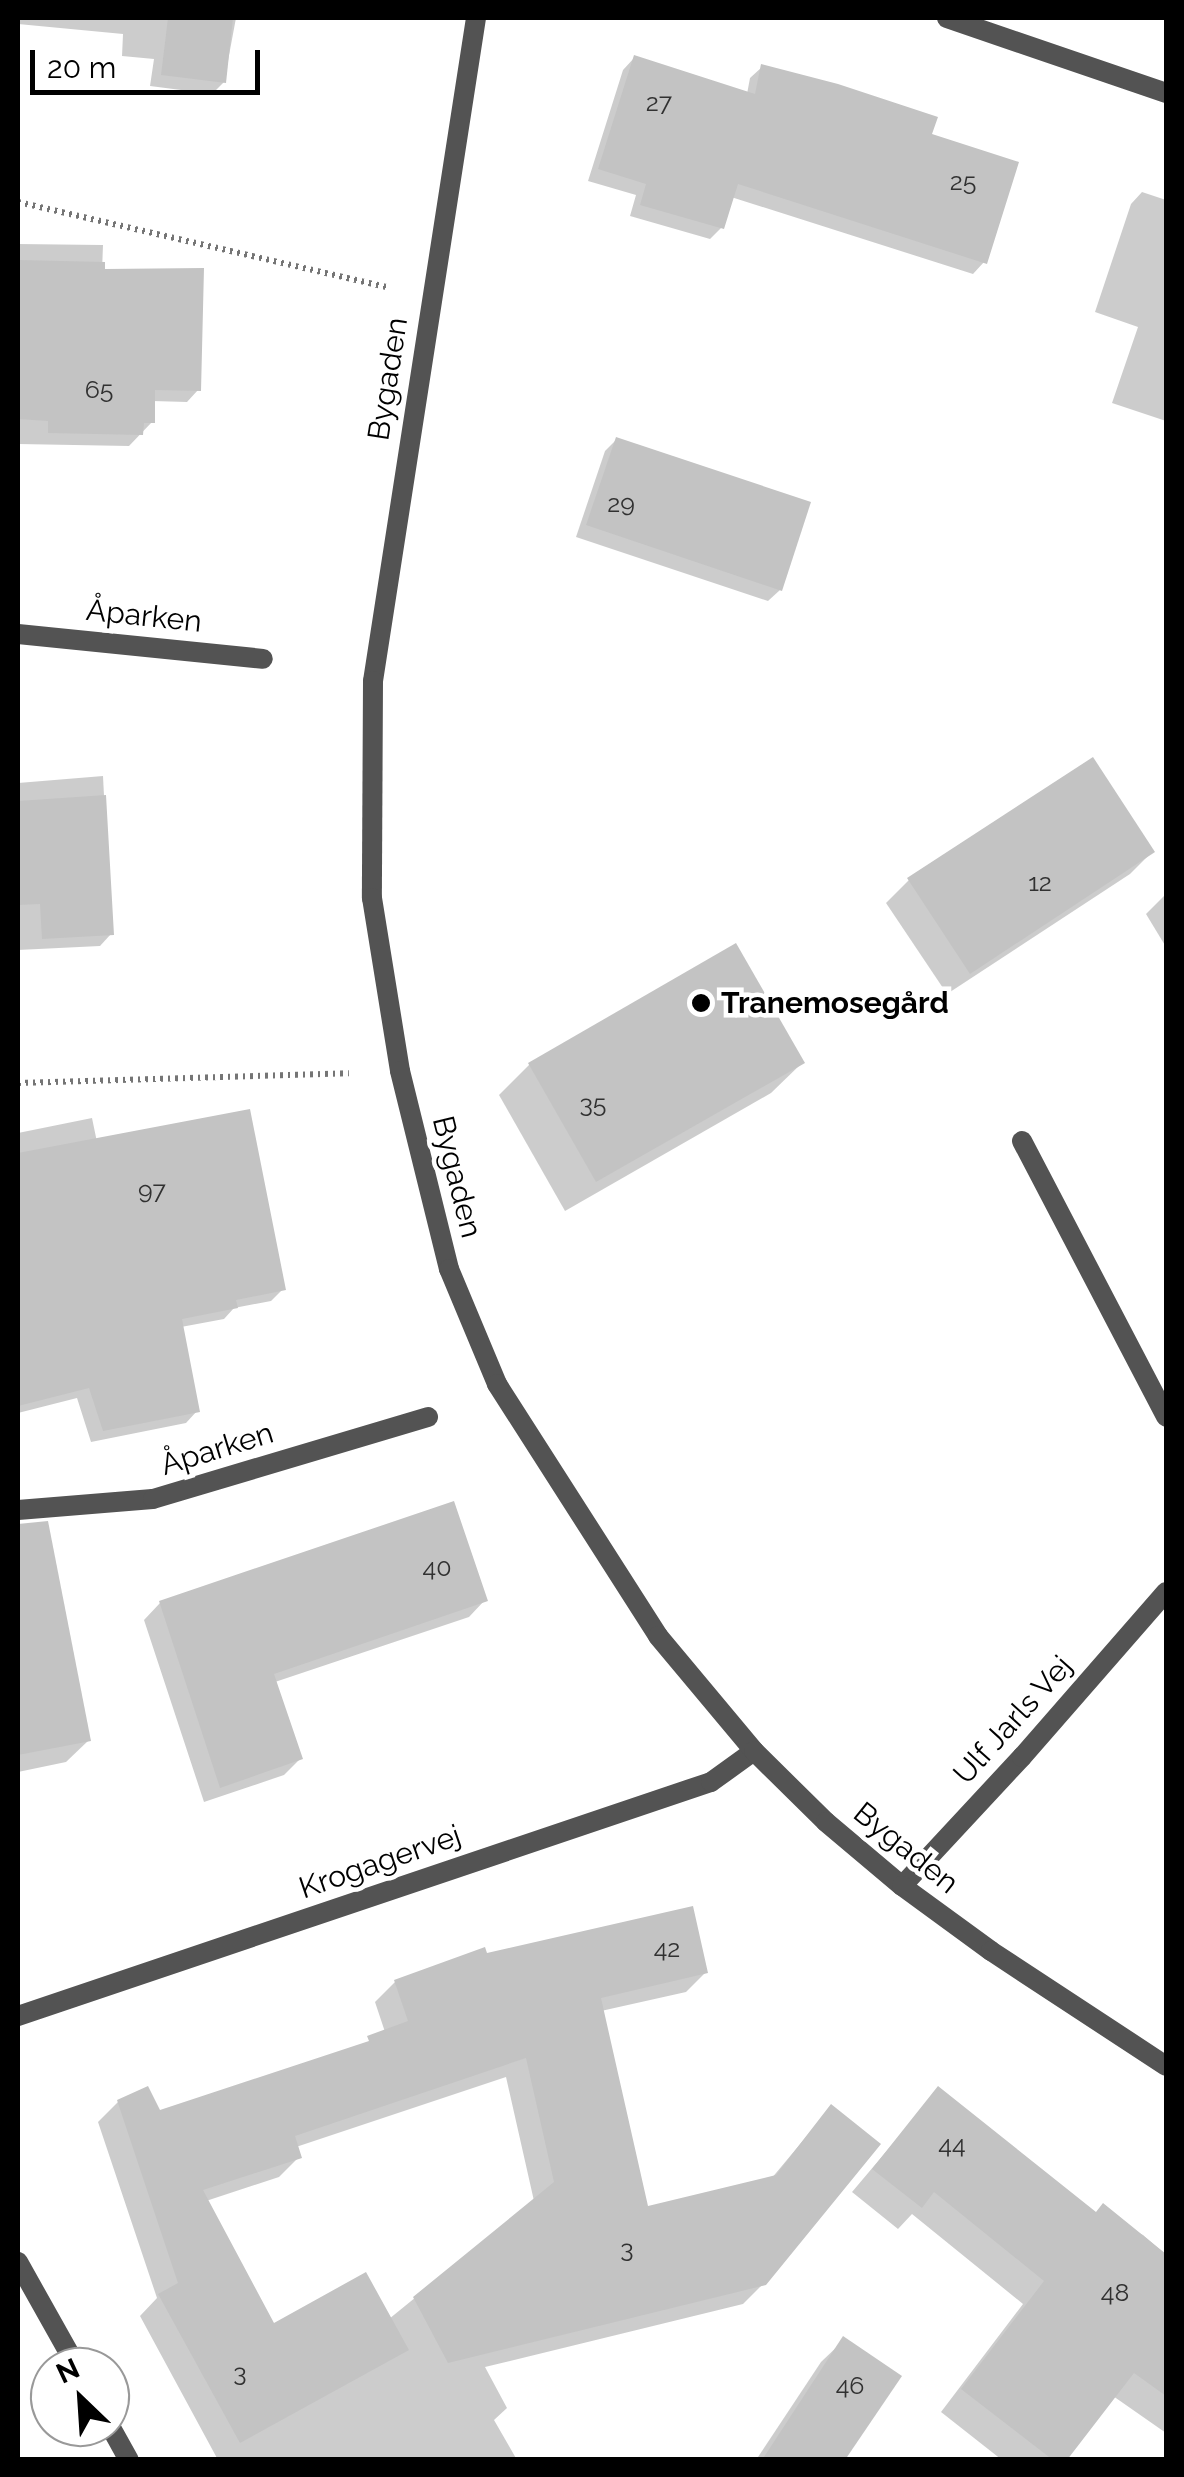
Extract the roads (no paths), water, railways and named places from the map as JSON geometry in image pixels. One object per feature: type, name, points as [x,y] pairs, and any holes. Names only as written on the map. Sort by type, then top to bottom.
[{"type":"street","name":"Bygaden","points":[[476,18],[373,681],[372,898],[400,1072],[450,1268],[497,1384],[658,1636],[754,1751],[826,1822],[902,1886],[991,1951],[1166,2066]]},
{"type":"street","points":[[947,18],[1166,93]]},
{"type":"street","name":"Åparken","points":[[18,634],[263,659]]},
{"type":"street","points":[[1022,1142],[1166,1417]]},
{"type":"street","name":"Åparken","points":[[18,1510],[152,1499],[428,1417]]},
{"type":"street","name":"Ulf Jarls Vej","points":[[902,1886],[1022,1757],[1166,1592]]},
{"type":"street","name":"Krogagervej","points":[[18,2016],[710,1782],[754,1751]]},
{"type":"street","points":[[18,2262],[66,2347]]},
{"type":"place","name":"Tranemosegård","points":[[701,1003]]}]
